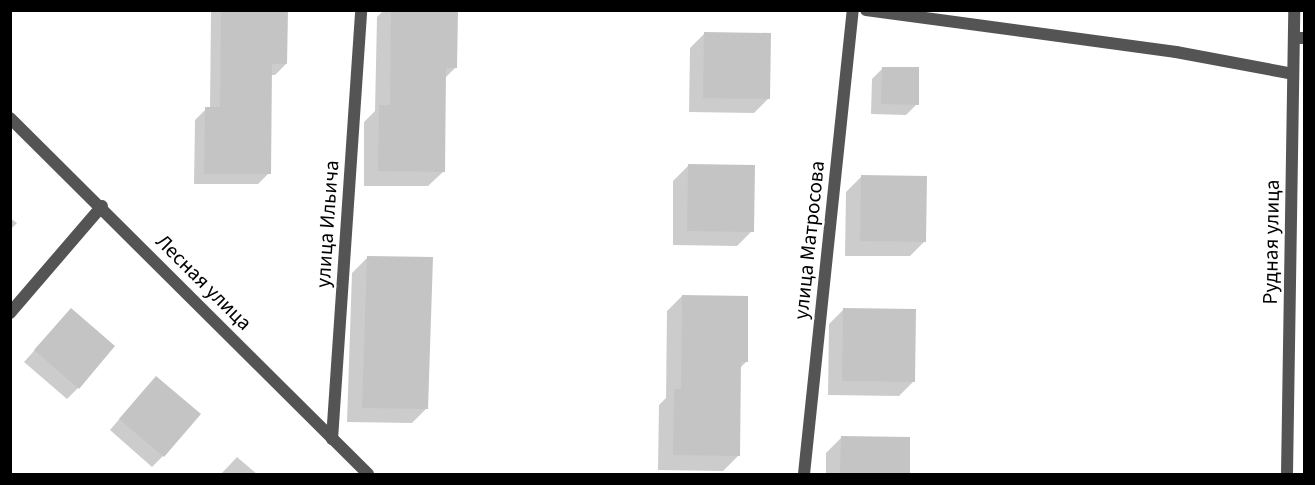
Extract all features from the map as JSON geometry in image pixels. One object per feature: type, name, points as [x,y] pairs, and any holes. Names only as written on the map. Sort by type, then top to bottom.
[{"type":"street","name":"улица Ильича","points":[[332,439],[361,10]]},
{"type":"street","name":"улица Матросова","points":[[804,474],[853,10]]},
{"type":"street","points":[[866,10],[1176,52],[1293,74]]},
{"type":"street","name":"Рудная улица","points":[[1287,474],[1293,74],[1299,38],[1294,10]]},
{"type":"street","name":"Лесная улица","points":[[10,118],[102,206],[368,474]]},
{"type":"street","points":[[10,313],[102,206]]},
{"type":"building","points":[[221,10],[288,10],[287,64],[272,64],[271,174],[204,174],[205,107],[220,107]]},
{"type":"building","points":[[391,10],[458,10],[457,68],[446,68],[445,172],[378,171],[379,105],[390,105]]},
{"type":"building","points":[[704,32],[771,33],[770,99],[703,98]]},
{"type":"building","points":[[882,67],[919,67],[919,105],[881,104]]},
{"type":"building","points":[[688,164],[755,165],[754,232],[687,231]]},
{"type":"building","points":[[861,175],[927,176],[926,242],[860,241]]},
{"type":"building","points":[[367,256],[433,257],[428,409],[362,408]]},
{"type":"building","points":[[682,295],[748,296],[748,362],[741,362],[740,456],[673,455],[674,389],[681,389]]},
{"type":"building","points":[[71,308],[115,346],[79,389],[34,350]]},
{"type":"building","points":[[843,308],[916,309],[915,382],[842,381]]},
{"type":"building","points":[[156,376],[201,414],[164,457],[119,419]]},
{"type":"building","points":[[841,436],[910,437],[910,474],[840,474]]}]
